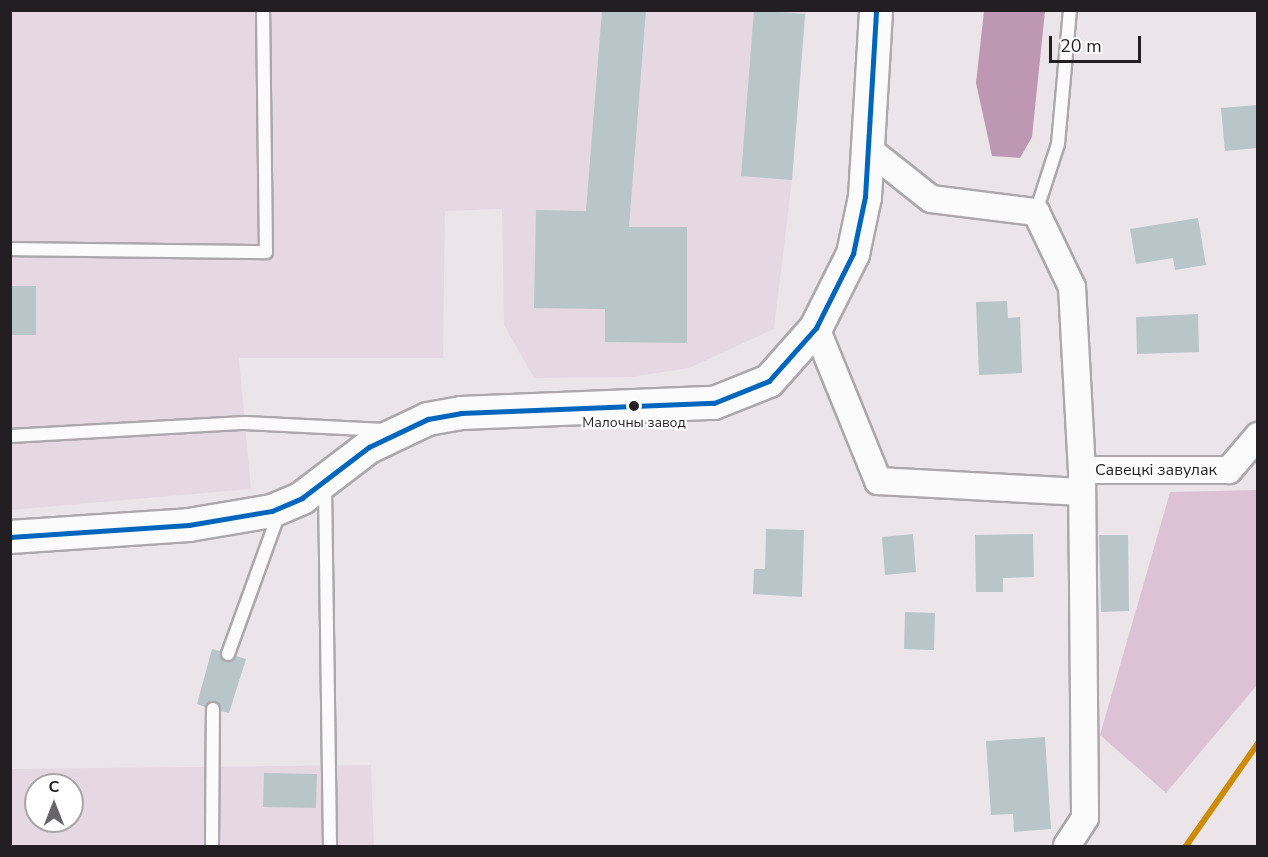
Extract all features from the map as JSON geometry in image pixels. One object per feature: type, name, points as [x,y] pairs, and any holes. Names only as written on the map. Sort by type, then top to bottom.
[{"type":"street","points":[[10,537],[189,525],[281,507],[325,482],[369,447],[428,419],[461,413],[714,402],[770,381],[816,328],[853,254],[865,197],[876,10]]},
{"type":"street","points":[[868,149],[931,199],[1036,212],[1072,287],[1082,481],[1085,818],[1067,846]]},
{"type":"street","name":"Савецкі завулак","points":[[816,328],[878,481],[1082,481],[1229,470],[1257,436]]},
{"type":"lane","points":[[10,249],[266,252],[263,10]]},
{"type":"lane","points":[[1036,212],[1058,144],[1070,10]]},
{"type":"lane","points":[[10,436],[245,423],[400,431]]},
{"type":"lane","points":[[325,482],[330,846]]},
{"type":"lane","points":[[228,654],[281,507]]},
{"type":"lane","points":[[212,846],[213,709]]},
{"type":"shaded area","points":[[11,11],[806,11],[792,180],[774,329],[689,368],[631,377],[534,378],[504,325],[502,209],[445,211],[443,358],[239,358],[251,489],[11,510]]},
{"type":"shaded area","points":[[984,11],[1045,11],[1032,137],[1020,158],[992,156],[976,83]]},
{"type":"shaded area","points":[[1257,490],[1257,685],[1166,793],[1100,735],[1170,492]]},
{"type":"shaded area","points":[[371,765],[374,846],[11,846],[10,769]]},
{"type":"building","points":[[602,10],[646,10],[629,227],[687,227],[687,343],[605,342],[605,309],[534,308],[536,210],[586,211]]},
{"type":"building","points":[[754,10],[805,14],[792,180],[741,176]]},
{"type":"building","points":[[1257,105],[1257,148],[1225,151],[1221,108]]},
{"type":"building","points":[[1198,218],[1206,265],[1175,270],[1173,258],[1136,264],[1130,229]]},
{"type":"building","points":[[10,286],[36,286],[36,335],[10,335]]},
{"type":"building","points":[[1007,301],[1008,318],[1020,317],[1022,373],[979,375],[976,302]]},
{"type":"building","points":[[1198,314],[1199,352],[1137,354],[1136,317]]},
{"type":"building","points":[[766,529],[804,530],[802,597],[753,594],[754,569],[765,569]]},
{"type":"building","points":[[913,534],[916,572],[885,575],[882,537]]},
{"type":"building","points":[[1033,534],[1034,577],[1003,578],[1003,592],[976,592],[975,535]]},
{"type":"building","points":[[1099,535],[1128,535],[1129,611],[1101,612]]},
{"type":"building","points":[[905,612],[935,613],[934,650],[904,649]]},
{"type":"building","points":[[212,649],[220,651],[226,662],[236,656],[246,659],[229,713],[221,711],[217,702],[205,707],[197,704]]},
{"type":"building","points":[[1045,737],[1051,829],[1014,832],[1013,814],[991,815],[986,741]]},
{"type":"building","points":[[264,773],[317,774],[316,808],[263,807]]},
{"type":"transit line","points":[[10,537],[189,525],[272,511],[302,498],[369,447],[428,419],[461,413],[714,403],[769,381],[816,328],[853,254],[865,197],[876,10]]},
{"type":"transit line","points":[[1186,846],[1258,743]]},
{"type":"place","name":"Малочны завод","points":[[634,406]]}]
